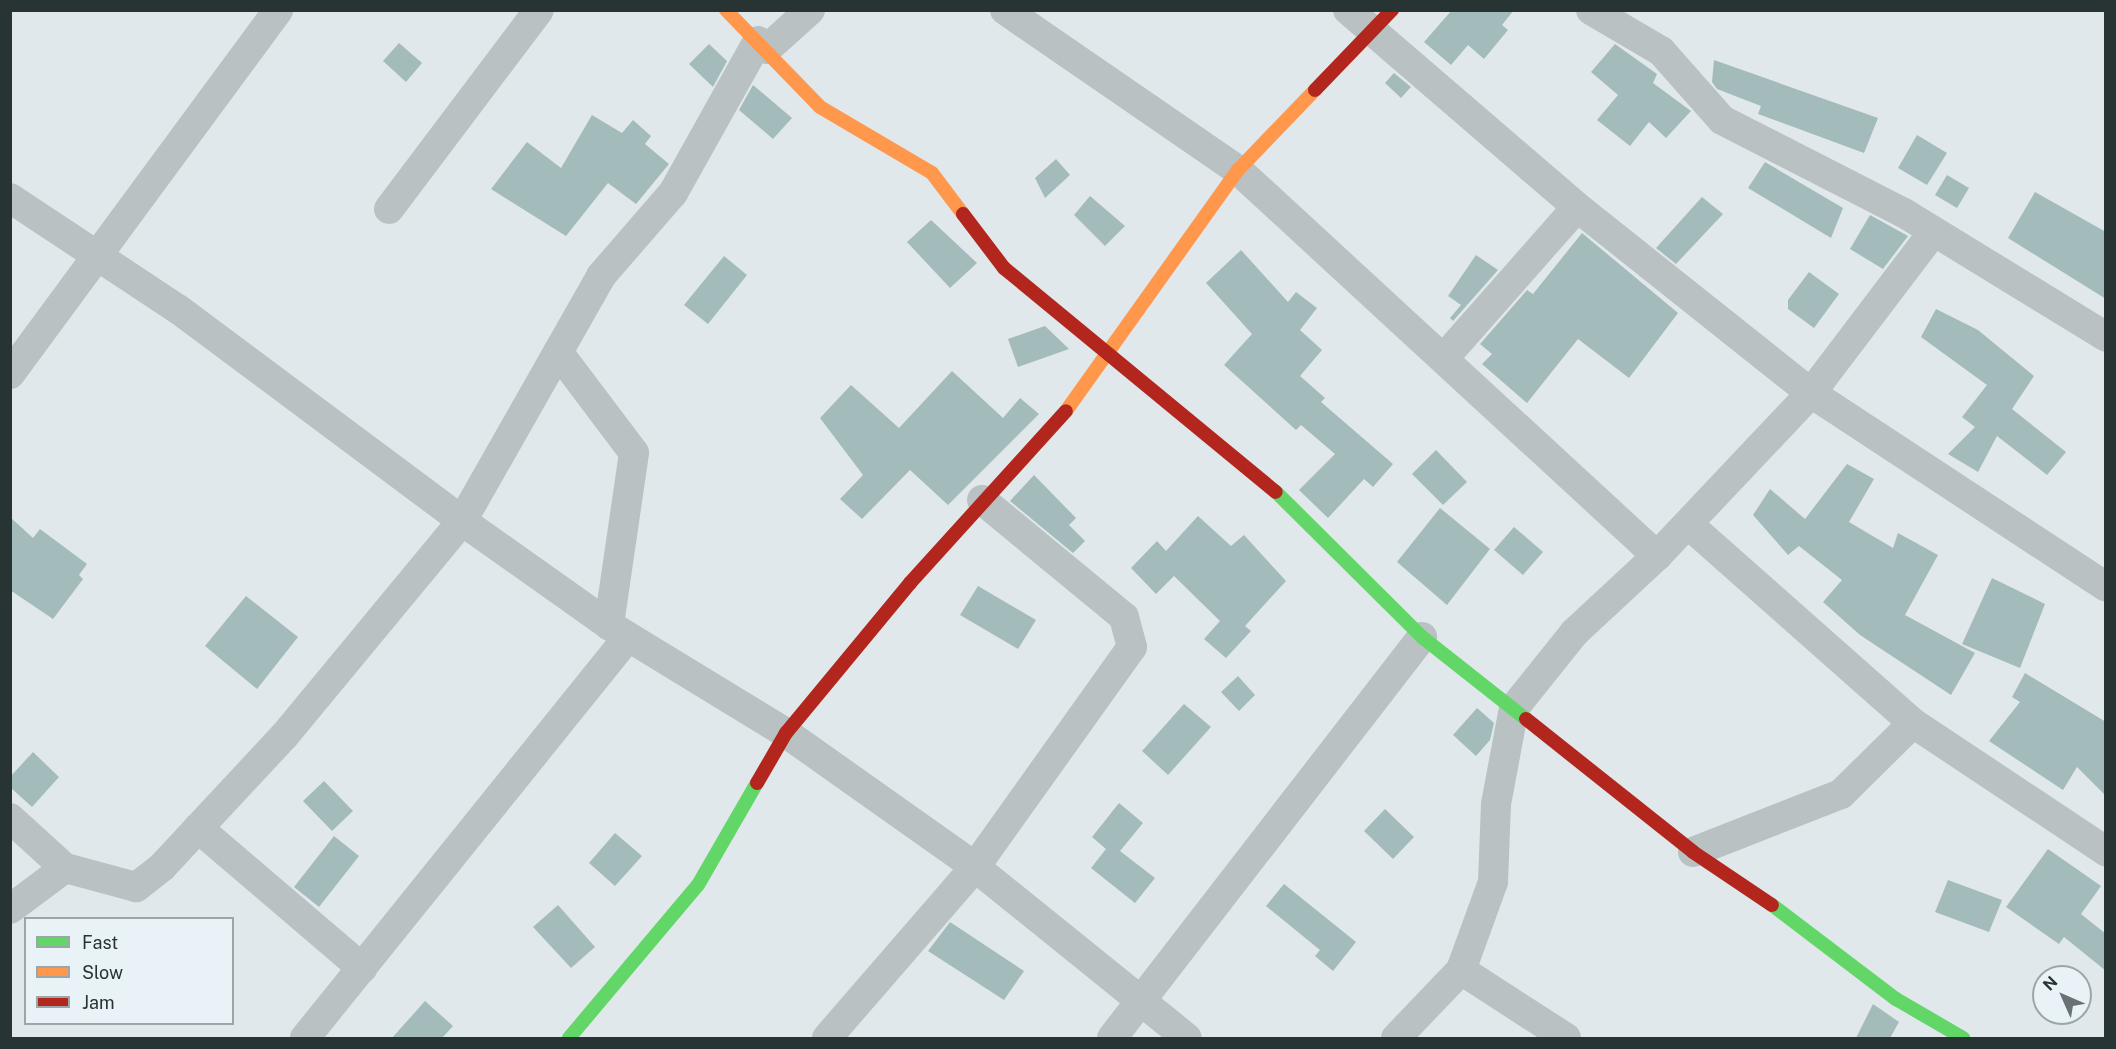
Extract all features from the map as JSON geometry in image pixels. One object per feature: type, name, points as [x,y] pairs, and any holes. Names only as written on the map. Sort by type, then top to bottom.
[{"type":"street","points":[[10,374],[278,10]]},
{"type":"street","points":[[388,209],[539,10]]},
{"type":"street","points":[[726,10],[820,107],[932,173],[1004,268],[1108,348],[1250,467],[1422,637],[1694,852],[1828,943],[1896,999],[1963,1038]]},
{"type":"street","points":[[10,818],[64,868],[136,887],[198,828],[284,736],[462,521],[601,276],[673,193],[762,45],[810,10]]},
{"type":"street","points":[[1005,10],[1238,170],[1657,556]]},
{"type":"street","points":[[1348,10],[1384,21],[1576,207],[1811,393],[2106,587]]},
{"type":"street","points":[[1591,10],[1660,51],[1722,120],[1933,232],[2106,337]]},
{"type":"street","points":[[569,1038],[698,885],[786,733],[982,500],[1063,415],[1108,348],[1158,288],[1238,170],[1384,21]]},
{"type":"street","points":[[10,198],[95,259],[196,322],[462,521],[619,631],[786,733],[975,867],[1186,1038]]},
{"type":"street","points":[[1444,358],[1576,207]]},
{"type":"street","points":[[1396,1038],[1461,970],[1493,882],[1496,804],[1514,708],[1574,633],[1657,556],[1811,393],[1933,232]]},
{"type":"street","points":[[305,1038],[362,968],[619,631],[634,453],[558,352]]},
{"type":"street","points":[[827,1038],[975,867],[1132,647],[1124,617],[982,500]]},
{"type":"street","points":[[1688,524],[1913,723],[2106,850]]},
{"type":"street","points":[[1112,1038],[1422,637]]},
{"type":"street","points":[[1694,852],[1841,794],[1913,723]]},
{"type":"street","points":[[198,828],[362,968]]},
{"type":"street","points":[[10,909],[64,868]]},
{"type":"street","points":[[1461,970],[1566,1038]]},
{"type":"building","points":[[1452,10],[1514,10],[1502,25],[1508,30],[1484,59],[1468,45],[1451,65],[1424,42]]},
{"type":"building","points":[[399,43],[422,63],[406,82],[383,61]]},
{"type":"building","points":[[709,44],[727,61],[713,87],[689,64]]},
{"type":"building","points":[[1615,44],[1657,74],[1653,83],[1691,111],[1666,138],[1649,122],[1630,146],[1597,120],[1618,95],[1591,72]]},
{"type":"building","points":[[1714,60],[1878,118],[1864,153],[1758,114],[1761,106],[1717,89],[1712,82]]},
{"type":"building","points":[[1394,73],[1411,87],[1401,98],[1385,83]]},
{"type":"building","points":[[753,85],[792,118],[773,139],[739,110]]},
{"type":"building","points":[[592,115],[622,133],[633,120],[651,136],[645,144],[669,164],[636,204],[608,183],[566,236],[491,189],[527,142],[561,168]]},
{"type":"building","points":[[1917,135],[1947,153],[1927,185],[1898,168]]},
{"type":"building","points":[[1056,159],[1070,175],[1045,198],[1035,178]]},
{"type":"building","points":[[1765,162],[1843,208],[1831,238],[1748,188]]},
{"type":"building","points":[[1947,175],[1969,188],[1957,208],[1935,195]]},
{"type":"building","points":[[2035,192],[2106,232],[2106,299],[2008,238]]},
{"type":"building","points":[[1090,196],[1125,226],[1105,246],[1074,215]]},
{"type":"building","points":[[1702,197],[1723,214],[1676,264],[1656,248]]},
{"type":"building","points":[[1870,215],[1908,236],[1883,269],[1850,249]]},
{"type":"building","points":[[931,220],[977,263],[950,288],[907,242]]},
{"type":"building","points":[[1582,233],[1678,313],[1629,378],[1578,339],[1527,403],[1482,364],[1492,354],[1480,344],[1527,290],[1533,294]]},
{"type":"building","points":[[1241,250],[1288,302],[1296,292],[1317,308],[1300,330],[1322,350],[1300,376],[1325,398],[1321,402],[1393,464],[1373,487],[1364,479],[1328,518],[1299,490],[1335,454],[1301,425],[1296,430],[1224,365],[1252,334],[1206,283]]},
{"type":"building","points":[[1476,255],[1498,270],[1453,321],[1450,318],[1461,305],[1448,296]]},
{"type":"building","points":[[724,256],[747,275],[708,324],[684,305]]},
{"type":"building","points":[[1809,272],[1839,294],[1814,328],[1788,309],[1788,300]]},
{"type":"building","points":[[1936,309],[1978,330],[2034,376],[2012,409],[2066,452],[2047,475],[1997,436],[1978,472],[1948,454],[1975,427],[1962,417],[1987,385],[1921,337]]},
{"type":"building","points":[[1045,326],[1069,349],[1018,367],[1008,339]]},
{"type":"building","points":[[952,371],[1003,418],[1020,398],[1039,414],[948,505],[910,470],[862,519],[840,499],[863,475],[820,418],[851,385],[899,428]]},
{"type":"building","points":[[1436,450],[1467,482],[1443,505],[1412,474]]},
{"type":"building","points":[[1847,464],[1874,479],[1849,522],[1893,548],[1898,533],[1938,555],[1905,615],[1975,653],[1951,695],[1860,635],[1823,602],[1842,580],[1799,546],[1788,555],[1753,515],[1770,489],[1805,519]]},
{"type":"building","points":[[1034,475],[1076,518],[1069,525],[1085,541],[1073,553],[1010,501]]},
{"type":"building","points":[[1440,508],[1490,549],[1447,605],[1397,562]]},
{"type":"building","points":[[1198,516],[1231,546],[1244,535],[1286,581],[1245,626],[1251,631],[1226,658],[1204,639],[1220,621],[1174,576],[1156,594],[1131,568],[1157,541],[1166,551]]},
{"type":"building","points":[[10,517],[33,538],[40,529],[87,564],[79,575],[83,579],[53,619],[10,590]]},
{"type":"building","points":[[1514,527],[1543,552],[1523,575],[1494,550]]},
{"type":"building","points":[[1992,578],[2045,604],[2020,668],[1962,644]]},
{"type":"building","points":[[978,586],[1036,620],[1018,649],[960,615]]},
{"type":"building","points":[[246,596],[298,637],[257,689],[205,646]]},
{"type":"building","points":[[2025,673],[2106,722],[2106,796],[2077,767],[2063,790],[1989,741],[2020,702],[2012,697]]},
{"type":"building","points":[[1238,676],[1255,695],[1239,711],[1221,692]]},
{"type":"building","points":[[1184,704],[1211,727],[1168,775],[1142,751]]},
{"type":"building","points":[[1477,708],[1494,723],[1490,740],[1476,756],[1453,735]]},
{"type":"building","points":[[33,752],[59,777],[32,807],[10,787],[10,777]]},
{"type":"building","points":[[324,781],[353,811],[332,831],[303,801]]},
{"type":"building","points":[[1119,803],[1143,823],[1120,851],[1155,878],[1135,903],[1091,868],[1106,849],[1092,837]]},
{"type":"building","points":[[1385,809],[1414,837],[1393,859],[1364,831]]},
{"type":"building","points":[[615,833],[642,856],[615,886],[589,863]]},
{"type":"building","points":[[334,836],[359,856],[319,907],[294,887]]},
{"type":"building","points":[[2048,849],[2101,886],[2081,914],[2106,934],[2106,971],[2064,937],[2059,944],[2006,907]]},
{"type":"building","points":[[1948,880],[2002,900],[1989,932],[1935,912]]},
{"type":"building","points":[[1284,884],[1356,942],[1333,971],[1315,956],[1320,950],[1266,906]]},
{"type":"building","points":[[558,905],[595,947],[571,968],[533,927]]},
{"type":"building","points":[[950,922],[1024,971],[1004,1000],[928,951]]},
{"type":"building","points":[[425,1001],[453,1026],[442,1038],[392,1038]]},
{"type":"building","points":[[1873,1004],[1899,1022],[1890,1038],[1856,1038]]},
{"type":"traffic: fast","points":[[1276,492],[1422,637],[1526,719]]},
{"type":"traffic: fast","points":[[569,1038],[698,885],[757,783]]},
{"type":"traffic: fast","points":[[1772,905],[1896,999],[1963,1038]]},
{"type":"traffic: slow","points":[[726,10],[820,107],[932,173],[963,214]]},
{"type":"traffic: slow","points":[[1066,411],[1238,170],[1315,90]]},
{"type":"traffic: jam","points":[[1315,90],[1392,10]]},
{"type":"traffic: jam","points":[[963,214],[1004,268],[1276,492]]},
{"type":"traffic: jam","points":[[757,783],[786,733],[910,583],[1066,411]]},
{"type":"traffic: jam","points":[[1526,719],[1693,852],[1772,905]]}]
